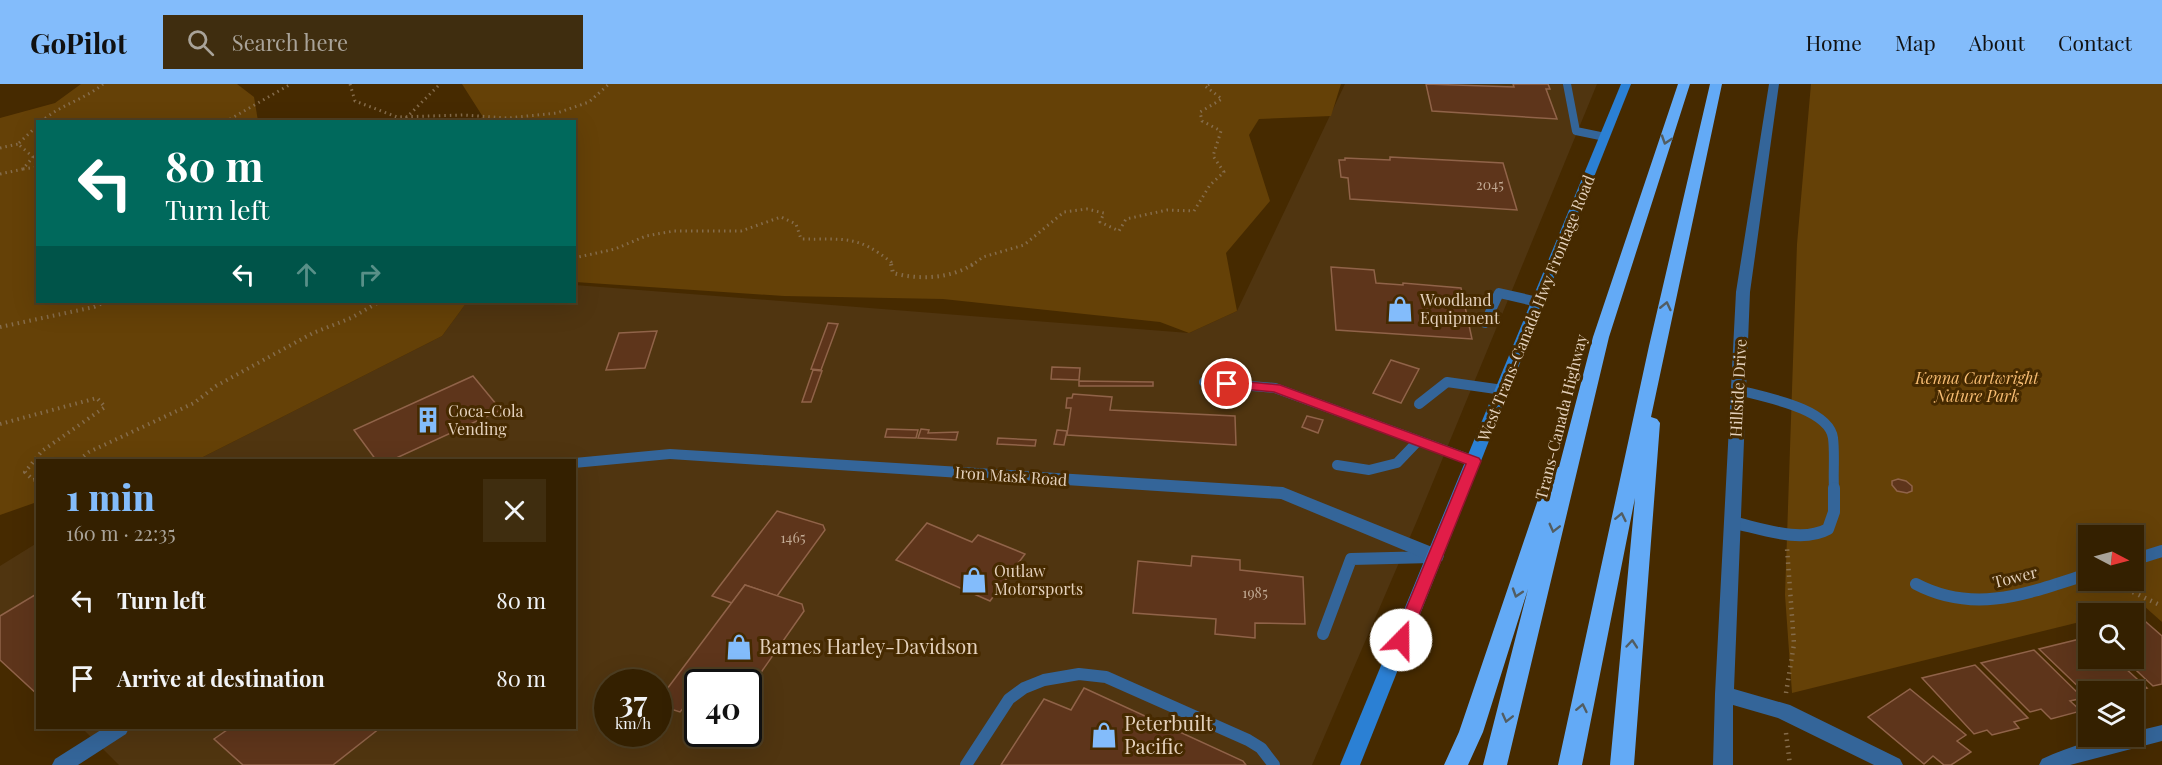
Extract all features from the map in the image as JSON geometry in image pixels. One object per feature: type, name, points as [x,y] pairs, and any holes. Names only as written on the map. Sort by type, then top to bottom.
[{"type":"highway","name":"Trans-Canada Highway","points":[[1495,765],[1601,338],[1684,84]]},
{"type":"highway","points":[[1570,765],[1657,346],[1716,84]]},
{"type":"highway","points":[[1456,765],[1471,732],[1601,338]]},
{"type":"highway","points":[[1622,765],[1657,346]]},
{"type":"street","name":"West Trans-Canada Hwy Frontage Road","points":[[1350,765],[1626,84]]},
{"type":"street","name":"Hillside Drive","points":[[1723,765],[1731,522],[1743,292],[1774,84]]},
{"type":"street","name":"Iron Mask Road","points":[[576,463],[670,454],[1283,493],[1436,556]]},
{"type":"street","points":[[1724,694],[1783,711],[1893,765]]},
{"type":"street","points":[[62,765],[117,729]]},
{"type":"street","points":[[2062,763],[2162,733]]},
{"type":"lane","points":[[1567,84],[1576,131],[1605,136]]},
{"type":"lane","points":[[1485,322],[1498,293],[1538,302]]},
{"type":"lane","points":[[1419,404],[1447,381],[1503,390]]},
{"type":"lane","points":[[1204,382],[1275,388],[1474,461]]},
{"type":"lane","points":[[1731,522],[1786,533],[1817,535],[1828,529],[1832,521],[1833,436],[1826,423],[1809,411],[1738,390]]},
{"type":"lane","points":[[1337,465],[1369,470],[1397,463],[1418,441]]},
{"type":"lane","points":[[2144,557],[2162,551]]},
{"type":"lane","points":[[1323,634],[1351,559],[1436,556]]},
{"type":"lane","name":"Tower","points":[[1916,584],[1940,596],[1969,601],[2005,599],[2078,577]]},
{"type":"lane","points":[[966,765],[1009,699],[1023,688],[1044,680],[1079,674],[1106,677],[1248,740],[1261,748],[1274,765]]},
{"type":"path","points":[[42,120],[49,114],[93,93],[103,84]]},
{"type":"path","points":[[228,120],[291,84]]},
{"type":"path","points":[[350,84],[355,101],[397,117],[463,115],[508,118],[557,112],[589,102],[609,84]]},
{"type":"path","points":[[404,120],[440,84]]},
{"type":"path","points":[[576,258],[615,249],[646,236],[674,231],[741,231],[781,217],[795,224],[801,239],[855,240],[872,246],[891,262],[893,273],[912,278],[960,273],[983,257],[1024,245],[1064,212],[1087,209],[1104,213],[1100,222],[1119,231],[1126,219],[1167,210],[1194,211],[1210,185],[1224,172],[1213,156],[1221,131],[1202,121],[1200,112],[1222,99],[1204,86],[1210,84]]},
{"type":"path","points":[[0,148],[18,144],[36,126]]},
{"type":"path","points":[[18,144],[33,157],[24,169]]},
{"type":"path","points":[[0,174],[36,167]]},
{"type":"path","points":[[0,327],[94,308],[102,303]]},
{"type":"path","points":[[80,459],[89,452],[154,420],[194,403],[216,386],[313,333],[351,318],[377,303]]},
{"type":"path","points":[[0,424],[98,398],[105,407],[42,451],[25,472],[33,480],[36,479]]},
{"type":"path","points":[[1786,533],[1794,644],[1783,711],[1790,765]]},
{"type":"path","points":[[2129,591],[2162,606]]},
{"type":"shaded area","points":[[1345,84],[1597,84],[1416,523],[1312,765],[119,765],[83,729],[576,729],[576,459],[199,459],[442,336],[466,303],[576,303],[576,285],[1189,333],[1237,311]]},
{"type":"shaded area","points":[[36,544],[36,682],[0,645],[0,566]]},
{"type":"green space","points":[[81,84],[237,84],[254,97],[258,120],[36,120],[36,303],[466,303],[442,336],[199,459],[36,459],[36,502],[0,515],[0,118],[55,103]]},
{"type":"green space","points":[[462,84],[1341,84],[1331,116],[1259,119],[1249,135],[1270,201],[1226,253],[1237,311],[1189,333],[1160,322],[943,299],[784,296],[576,282],[576,120],[476,120],[483,117]]},
{"type":"green space","name":"Kenna Cartwright Nature Park","points":[[1811,84],[2162,84],[2162,622],[2144,606],[2144,603],[2078,603],[2078,622],[1792,693],[1785,595],[1797,244]]},
{"type":"building","points":[[1426,84],[1514,87],[1513,84],[1548,84],[1550,89],[1546,89],[1557,119],[1432,111]]},
{"type":"building","points":[[1390,157],[1503,163],[1517,210],[1350,199],[1348,178],[1341,177],[1339,160],[1345,160],[1345,158],[1390,160]]},
{"type":"building","name":"Woodland Equipment","points":[[1331,267],[1374,270],[1376,283],[1461,288],[1472,339],[1336,330]]},
{"type":"building","points":[[828,323],[838,324],[821,370],[811,369]]},
{"type":"building","points":[[657,331],[645,368],[606,370],[619,333]]},
{"type":"building","points":[[1391,360],[1419,369],[1401,403],[1373,393]]},
{"type":"building","points":[[1052,367],[1080,368],[1079,380],[1051,379]]},
{"type":"building","points":[[813,370],[822,371],[811,402],[802,402]]},
{"type":"building","name":"Coca-Cola Vending","points":[[473,376],[501,410],[394,459],[375,459],[354,430]]},
{"type":"building","points":[[1079,381],[1153,382],[1153,386],[1079,386]]},
{"type":"building","points":[[1073,394],[1112,397],[1110,410],[1235,416],[1236,445],[1067,435],[1071,408],[1066,408],[1067,398],[1072,398]]},
{"type":"building","points":[[1307,416],[1323,420],[1318,433],[1302,427]]},
{"type":"building","points":[[887,429],[918,430],[916,438],[885,437]]},
{"type":"building","points":[[921,429],[929,430],[928,433],[958,432],[956,440],[918,438]]},
{"type":"building","points":[[1057,430],[1067,431],[1064,445],[1054,444]]},
{"type":"building","points":[[998,438],[1036,440],[1035,446],[997,444]]},
{"type":"building","points":[[1898,479],[1912,486],[1912,491],[1907,493],[1897,491],[1892,481]]},
{"type":"building","points":[[777,511],[823,525],[825,530],[777,596],[745,585],[732,603],[712,596]]},
{"type":"building","name":"Outlaw Motorsports","points":[[927,523],[972,542],[978,535],[1025,554],[990,601],[896,560]]},
{"type":"building","points":[[1192,556],[1240,560],[1240,570],[1303,577],[1305,624],[1255,623],[1255,638],[1215,634],[1216,619],[1133,613],[1138,561],[1191,566]]},
{"type":"building","name":"Barnes Harley-Davidson","points":[[745,585],[802,604],[804,611],[762,671],[762,669],[684,669],[684,707],[680,712],[672,709],[672,682]]},
{"type":"building","points":[[36,594],[36,693],[0,660],[0,616]]},
{"type":"building","points":[[2144,622],[2162,636],[2162,684],[2153,686],[2135,669],[2144,669]]},
{"type":"building","points":[[2078,639],[2078,669],[2126,669],[2139,681],[2078,681],[2078,686],[2039,649]]},
{"type":"building","points":[[2034,650],[2078,693],[2078,699],[2070,701],[2078,708],[2078,712],[2051,719],[2041,709],[2030,712],[1981,663]]},
{"type":"building","points":[[1975,665],[2028,718],[2014,722],[2019,728],[1992,735],[1987,730],[1974,734],[1922,678]]},
{"type":"building","name":"Peterbuilt Pacific","points":[[1084,688],[1243,761],[1246,765],[1001,765],[1044,699],[1071,710]]},
{"type":"building","points":[[1910,689],[1966,735],[1957,741],[1971,752],[1951,765],[1944,765],[1933,756],[1924,764],[1868,717]]},
{"type":"building","points":[[229,729],[379,729],[333,765],[243,765],[214,739]]},
{"type":"place","name":"Woodland Equipment","points":[[1400,309]]},
{"type":"place","name":"Coca-Cola Vending","points":[[428,420]]},
{"type":"place","name":"Outlaw Motorsports","points":[[974,580]]},
{"type":"place","name":"Barnes Harley-Davidson","points":[[739,647]]},
{"type":"place","name":"Peterbuilt Pacific","points":[[1104,735]]},
{"type":"route","points":[[1227,384],[1275,388],[1474,461],[1401,640]]}]
